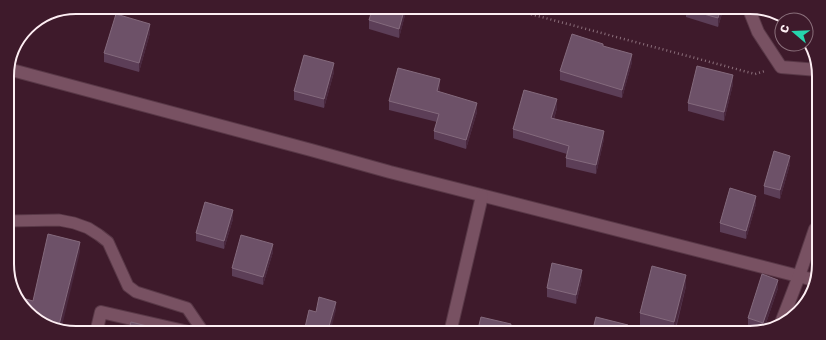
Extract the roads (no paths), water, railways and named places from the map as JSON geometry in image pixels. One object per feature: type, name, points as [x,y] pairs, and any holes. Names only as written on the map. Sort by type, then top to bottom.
[{"type":"street","points":[[751,14],[758,32],[781,67],[811,69]]},
{"type":"street","points":[[14,70],[482,196],[810,279]]},
{"type":"street","points":[[452,326],[482,196]]},
{"type":"street","points":[[784,316],[812,238]]},
{"type":"street","points":[[98,326],[101,312],[162,326]]},
{"type":"lane","points":[[14,221],[59,220],[74,223],[99,234],[108,242],[128,286],[136,292],[187,308],[199,326]]}]
